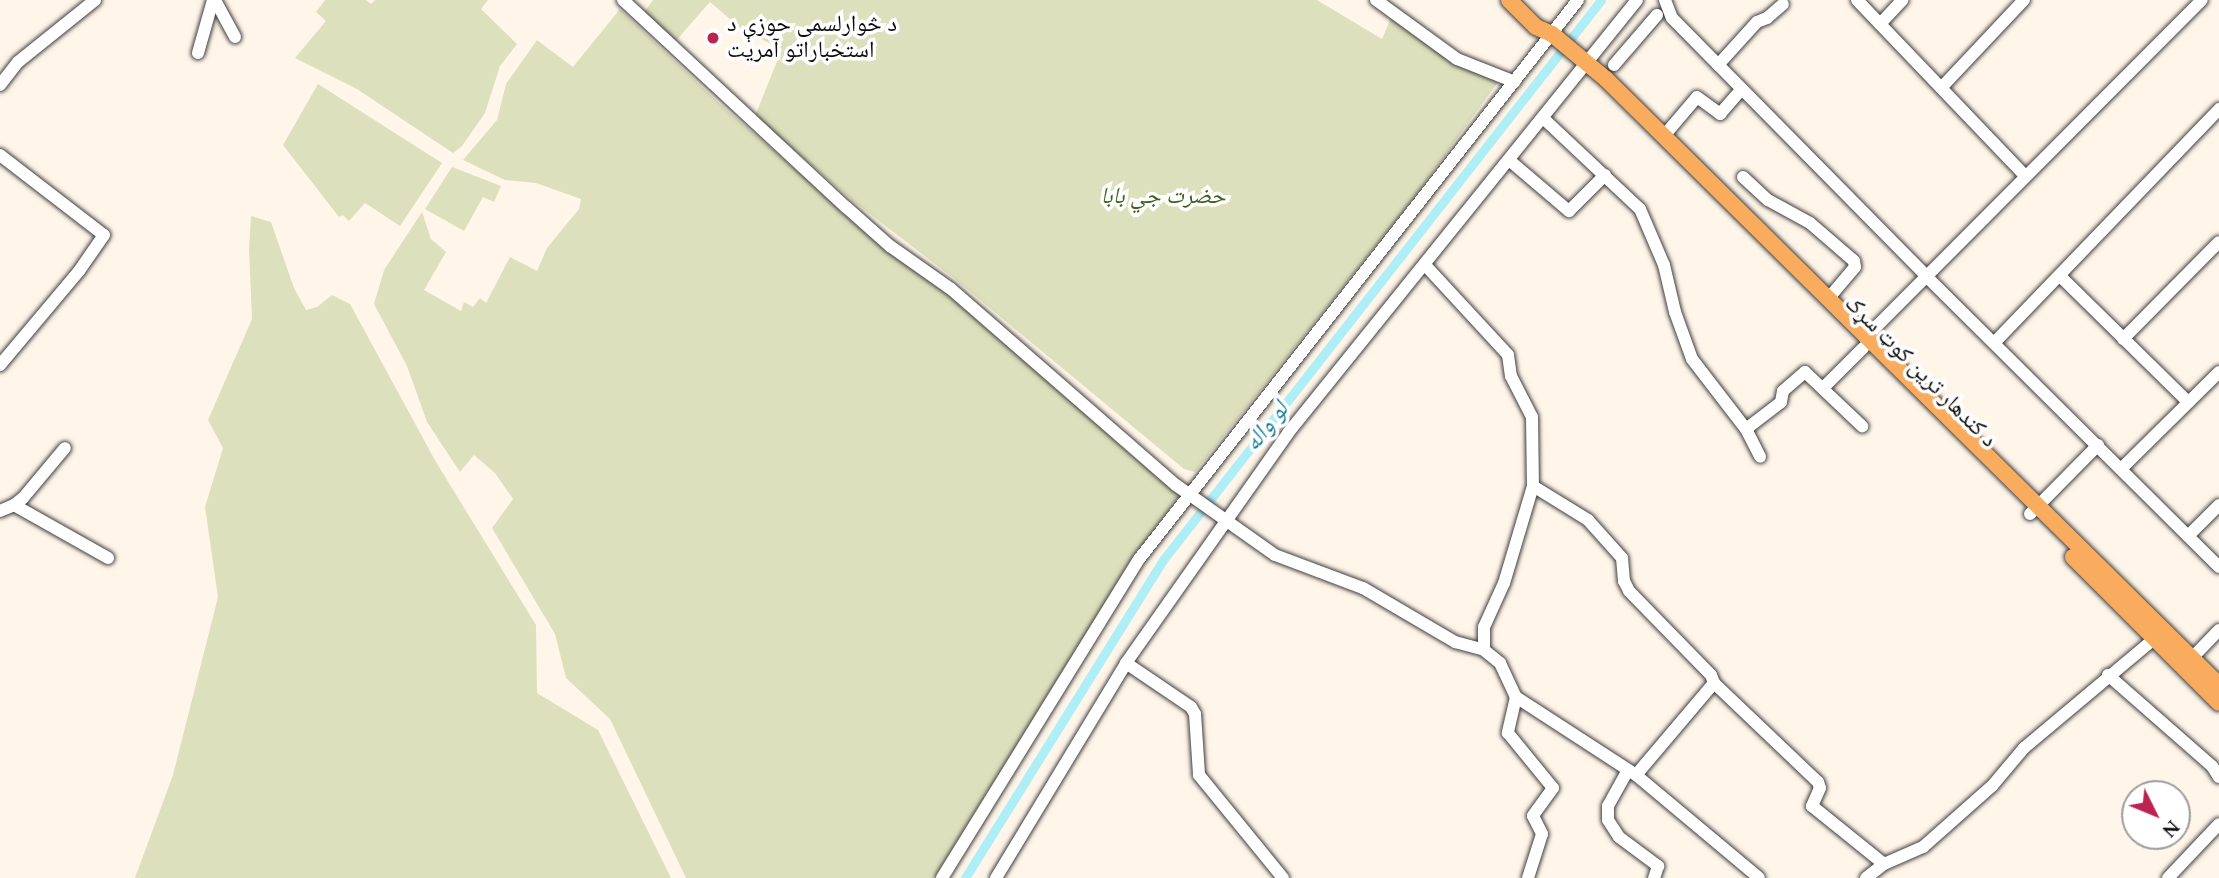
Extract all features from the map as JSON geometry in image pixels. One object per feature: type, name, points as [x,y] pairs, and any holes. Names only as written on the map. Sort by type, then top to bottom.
[{"type":"main road","points":[[1509,0],[1536,27],[1555,37]]},
{"type":"main road","points":[[1521,0],[1555,37],[1586,62]]},
{"type":"main road","name":"د کندهار ترين کوټ سړک","points":[[1586,62],[1827,300],[1864,343]]},
{"type":"main road","name":"د کندهار ترين کوټ سړک","points":[[1586,62],[1600,84],[2033,510],[2219,685]]},
{"type":"main road","name":"د کندهار ترين کوټ سړک","points":[[2033,510],[2154,639],[2219,703]]},
{"type":"street","points":[[0,85],[18,62],[95,0]]},
{"type":"street","points":[[214,0],[234,37]]},
{"type":"street","points":[[198,53],[214,0]]},
{"type":"street","points":[[623,0],[890,246],[951,289],[1224,521],[1275,555],[1363,588],[1455,642],[1485,650],[1500,663],[1516,697],[1632,772],[1755,877]]},
{"type":"street","points":[[1376,0],[1457,58],[1515,82]]},
{"type":"street","points":[[942,878],[1140,558],[1193,496],[1515,82],[1555,37],[1578,0]]},
{"type":"street","points":[[996,878],[1126,663],[1288,433],[1426,266],[1637,0]]},
{"type":"street","points":[[1857,0],[2024,175]]},
{"type":"street","points":[[1880,24],[1902,0]]},
{"type":"street","points":[[1941,88],[2024,0]]},
{"type":"street","points":[[1823,388],[2024,175],[2202,0]]},
{"type":"street","points":[[1665,1],[1672,18],[1718,65],[2219,567]]},
{"type":"street","points":[[1718,65],[1757,22],[1767,18],[1783,4]]},
{"type":"street","points":[[1627,13],[1672,18]]},
{"type":"street","points":[[1614,65],[1657,15]]},
{"type":"street","points":[[1663,136],[1697,97],[1720,114],[1742,89]]},
{"type":"street","points":[[1994,343],[2219,109]]},
{"type":"street","points":[[1543,118],[1640,209],[1664,265],[1675,312],[1692,359],[1746,429],[1760,457]]},
{"type":"street","points":[[0,155],[104,235],[79,271],[0,365]]},
{"type":"street","points":[[1510,160],[1569,211],[1605,175]]},
{"type":"street","points":[[1743,177],[1768,200],[1810,223],[1854,261],[1855,267],[1827,300]]},
{"type":"street","points":[[2123,339],[2219,242]]},
{"type":"street","points":[[1426,266],[1508,355],[1511,376],[1532,416],[1533,486],[1504,583],[1484,627],[1485,650]]},
{"type":"street","points":[[2060,276],[2188,402]]},
{"type":"street","points":[[2121,469],[2219,372]]},
{"type":"street","points":[[1746,429],[1781,402],[1783,391],[1803,373],[1807,373],[1861,426]]},
{"type":"street","points":[[2033,510],[2098,445]]},
{"type":"street","points":[[0,511],[23,498],[65,448]]},
{"type":"street","points":[[1533,486],[1588,520],[1622,558],[1624,581],[1629,591],[1711,675],[1714,683],[1818,782],[1820,788],[1812,806],[1884,864]]},
{"type":"street","points":[[14,505],[108,558]]},
{"type":"street","points":[[2188,536],[2219,505]]},
{"type":"street","points":[[2192,658],[2219,630]]},
{"type":"street","points":[[1866,878],[1884,864],[1923,847],[1992,786],[2024,748],[2154,639]]},
{"type":"street","points":[[1126,663],[1191,707],[1195,714],[1199,775],[1283,878]]},
{"type":"street","points":[[2108,675],[2212,766],[2219,777]]},
{"type":"street","points":[[1654,878],[1658,866],[1619,837],[1608,820],[1608,806],[1632,772],[1714,683]]},
{"type":"street","points":[[1516,697],[1508,733],[1553,788],[1533,816],[1542,834],[1528,878]]},
{"type":"street","points":[[2168,878],[2219,824]]},
{"type":"green space","points":[[325,0],[366,0],[371,4],[375,0],[488,0],[481,9],[517,44],[500,66],[485,113],[462,146],[453,153],[357,89],[295,58],[326,21],[316,12]]},
{"type":"green space","name":"حضرت جي بابا","points":[[653,0],[1317,0],[1382,39],[1391,18],[1498,82],[1412,200],[1195,472],[1184,469],[956,280],[853,201],[755,116],[782,49],[744,31],[710,2],[674,43],[642,15]]},
{"type":"green space","points":[[620,9],[720,104],[889,251],[948,294],[1179,496],[1133,557],[934,878],[686,878],[610,719],[566,678],[555,634],[492,528],[513,499],[495,473],[474,455],[460,472],[427,422],[407,366],[374,304],[384,270],[422,212],[431,239],[446,252],[424,290],[461,311],[464,302],[473,307],[480,298],[486,303],[510,257],[537,271],[547,248],[579,209],[581,199],[536,183],[505,180],[463,160],[497,120],[506,84],[537,40],[573,67]]},
{"type":"green space","points":[[318,84],[442,163],[400,226],[365,203],[349,221],[343,215],[339,217],[283,145]]},
{"type":"green space","points":[[452,167],[501,186],[494,202],[483,197],[464,231],[425,209]]},
{"type":"green space","points":[[251,216],[271,222],[294,288],[306,310],[317,307],[332,295],[350,304],[436,462],[536,625],[537,693],[598,730],[671,878],[135,878],[173,775],[218,597],[205,507],[223,448],[208,420],[252,319],[249,249]]},
{"type":"waterway","name":"لو واله","points":[[965,878],[1163,560],[1601,0]]},
{"type":"place","name":"د څوارلسمی حوزې د استخباراتو آمريت","points":[[713,38]]}]
